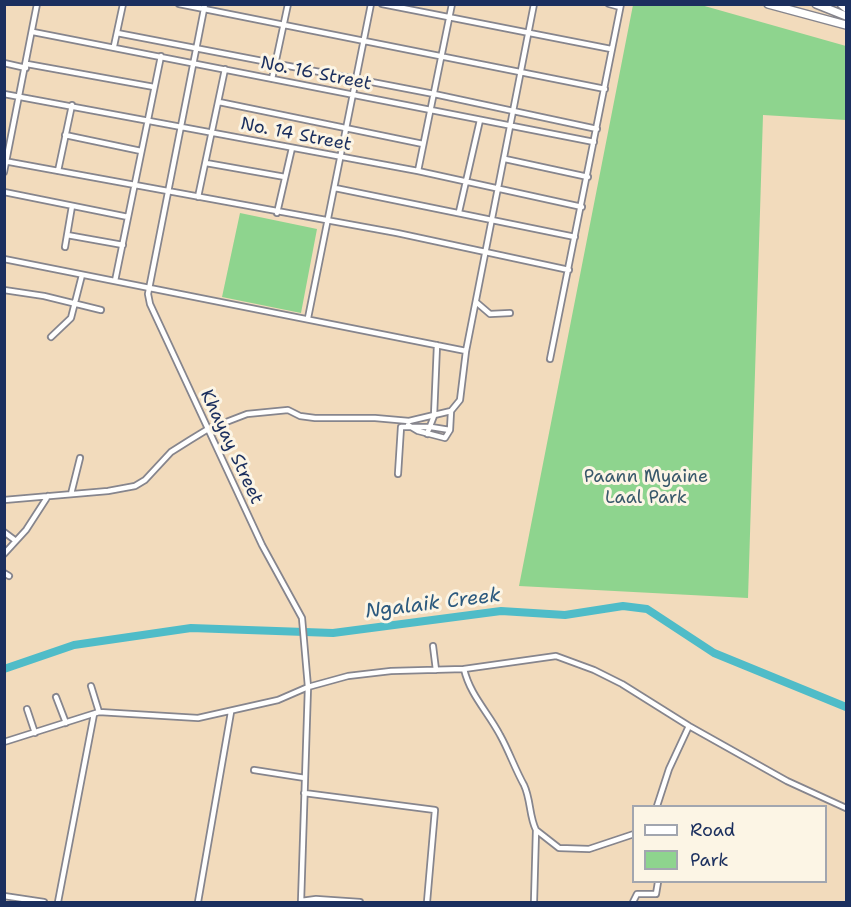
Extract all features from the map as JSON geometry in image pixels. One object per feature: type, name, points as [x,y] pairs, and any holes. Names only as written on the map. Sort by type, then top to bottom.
[{"type":"main road","points":[[768,4],[846,25]]},
{"type":"main road","points":[[816,4],[846,16]]},
{"type":"main road","points":[[841,4],[846,8]]},
{"type":"street","points":[[4,172],[27,66],[37,4]]},
{"type":"street","points":[[114,46],[123,4]]},
{"type":"street","points":[[179,4],[204,7],[364,43],[442,56],[604,89]]},
{"type":"street","points":[[272,80],[288,4]]},
{"type":"street","points":[[308,318],[371,4]]},
{"type":"street","points":[[382,4],[611,49]]},
{"type":"street","points":[[418,171],[452,4]]},
{"type":"street","points":[[398,474],[400,428],[408,423],[451,411],[460,400],[466,351],[523,72],[534,4]]},
{"type":"street","points":[[550,359],[621,6],[609,4]]},
{"type":"street","name":"Khayay Street","points":[[204,7],[147,287],[150,304],[262,545],[302,618],[308,687],[301,902]]},
{"type":"street","name":"No. 16 Street","points":[[33,32],[114,46],[352,97],[431,109],[594,142]]},
{"type":"street","points":[[117,33],[515,110],[597,129]]},
{"type":"street","points":[[115,281],[161,56]]},
{"type":"street","points":[[4,63],[154,87]]},
{"type":"street","points":[[198,197],[225,69]]},
{"type":"street","name":"No. 14 Street","points":[[4,93],[418,171],[582,207]]},
{"type":"street","points":[[219,102],[423,144]]},
{"type":"street","points":[[58,171],[72,105]]},
{"type":"street","points":[[459,212],[480,120]]},
{"type":"street","points":[[4,127],[13,129]]},
{"type":"street","points":[[65,135],[141,151]]},
{"type":"street","points":[[277,213],[292,148]]},
{"type":"street","points":[[505,159],[588,177]]},
{"type":"street","points":[[6,161],[135,184],[568,270]]},
{"type":"street","points":[[206,163],[285,177]]},
{"type":"street","points":[[334,188],[575,237]]},
{"type":"street","points":[[4,192],[128,217]]},
{"type":"street","points":[[65,247],[72,206]]},
{"type":"street","points":[[67,235],[123,245]]},
{"type":"street","points":[[4,259],[466,351]]},
{"type":"street","points":[[51,337],[71,318],[82,275]]},
{"type":"street","points":[[4,290],[44,296],[101,310]]},
{"type":"street","points":[[476,302],[490,314],[510,313]]},
{"type":"street","points":[[428,434],[434,416],[437,345]]},
{"type":"street","points":[[4,500],[125,489],[141,483],[171,452],[208,429],[247,414],[288,410],[300,416],[315,418],[375,418],[450,430]]},
{"type":"street","points":[[408,423],[428,434],[445,438],[450,430],[451,411]]},
{"type":"street","points":[[71,494],[80,458]]},
{"type":"street","points":[[4,554],[16,541],[48,495]]},
{"type":"street","points":[[4,532],[16,541]]},
{"type":"street","points":[[433,646],[436,670]]},
{"type":"street","points":[[5,741],[35,734],[96,713],[186,718],[231,712],[278,700],[308,687],[348,676],[464,669],[544,656],[565,658],[622,684],[689,726],[787,781],[846,808]]},
{"type":"street","points":[[464,669],[474,696],[500,734],[531,804],[536,830],[534,903]]},
{"type":"street","points":[[58,903],[96,713],[91,686]]},
{"type":"street","points":[[56,697],[66,723]]},
{"type":"street","points":[[27,709],[35,734]]},
{"type":"street","points":[[198,903],[231,712]]},
{"type":"street","points":[[658,805],[669,769],[689,726]]},
{"type":"street","points":[[254,770],[305,778]]},
{"type":"street","points":[[304,793],[435,810],[427,903]]},
{"type":"street","points":[[536,830],[559,848],[589,849],[632,834]]},
{"type":"street","points":[[633,903],[637,894],[656,894],[658,883]]},
{"type":"street","points":[[4,896],[44,903]]},
{"type":"street","points":[[301,902],[316,899],[360,903]]},
{"type":"green space","name":"Paann Myaine Laal Park","points":[[633,5],[701,5],[846,46],[846,120],[763,115],[748,598],[519,586]]},
{"type":"green space","points":[[240,213],[317,229],[301,313],[222,297]]},
{"type":"waterway","name":"Ngalaik Creek","points":[[4,669],[74,645],[191,628],[333,633],[501,611],[565,615],[623,606],[647,609],[714,653],[846,707]]}]
